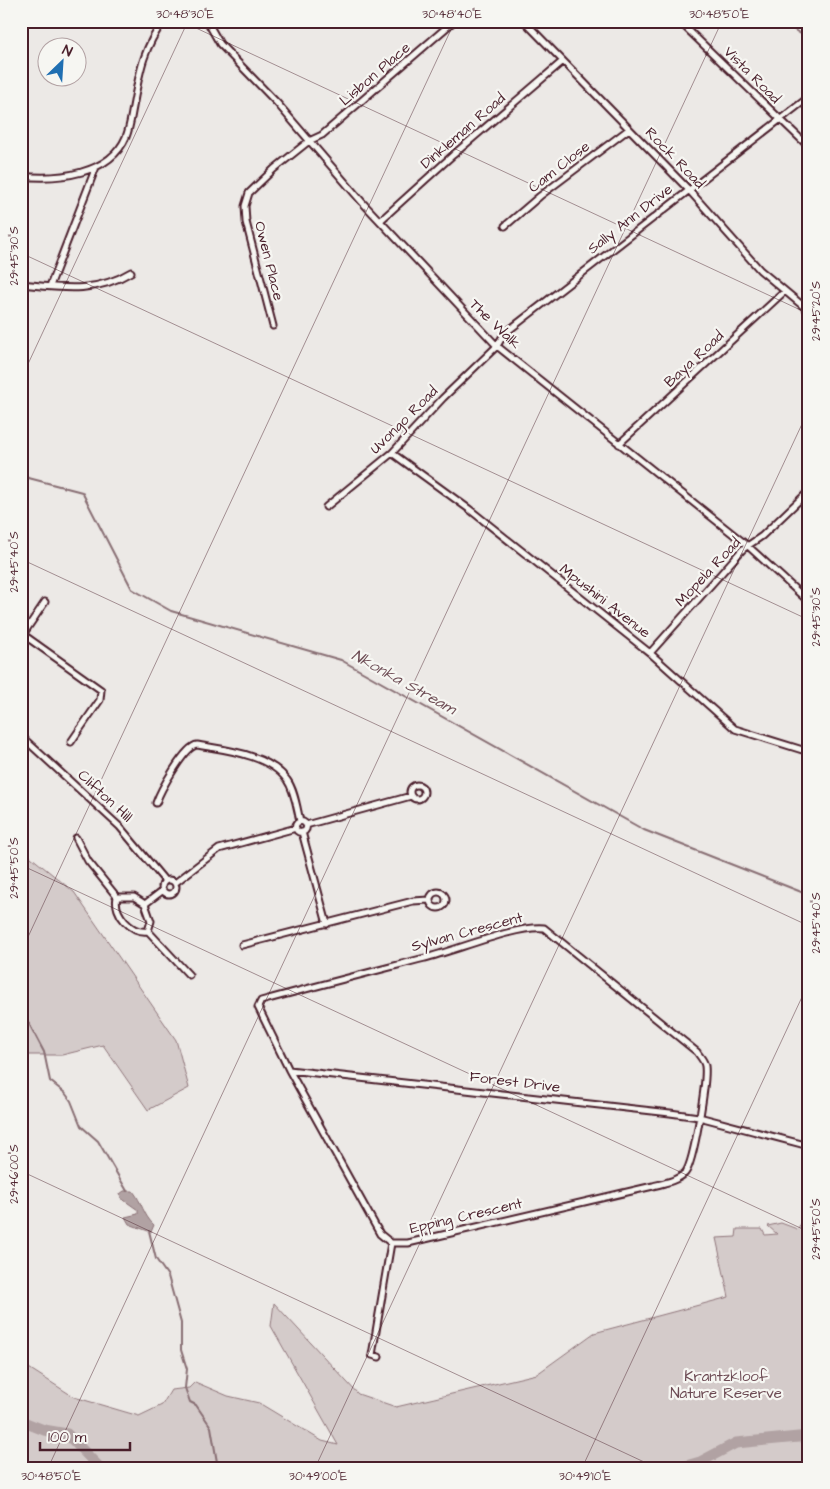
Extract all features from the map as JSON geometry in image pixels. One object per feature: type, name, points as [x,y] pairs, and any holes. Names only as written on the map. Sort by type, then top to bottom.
[{"type":"street","points":[[21,176],[68,175],[96,167],[110,158],[126,139],[144,54],[149,42],[164,21]]},
{"type":"street","name":"The Walk","points":[[207,21],[220,44],[310,141],[380,221],[497,346],[748,546],[809,602]]},
{"type":"street","name":"Lisbon Place","points":[[310,141],[322,136],[454,21]]},
{"type":"street","name":"Rock Road","points":[[524,21],[688,189],[752,262],[809,311]]},
{"type":"street","name":"Vista Road","points":[[679,21],[809,147]]},
{"type":"street","name":"Dinkleman Road","points":[[380,221],[453,155],[563,61]]},
{"type":"street","name":"Sally Ann Drive","points":[[497,346],[504,334],[688,189],[809,98]]},
{"type":"street","name":"Cam Close","points":[[505,226],[540,196],[629,129]]},
{"type":"street","name":"Owen Place","points":[[273,326],[246,222],[245,206],[252,190],[274,169],[310,141]]},
{"type":"street","points":[[50,286],[96,167]]},
{"type":"street","points":[[21,284],[85,288],[111,284],[131,272]]},
{"type":"street","name":"Baya Road","points":[[619,444],[785,291]]},
{"type":"street","name":"Uvongo Road","points":[[326,507],[392,452],[443,398],[497,346]]},
{"type":"street","name":"Mpushini Avenue","points":[[392,452],[469,509],[650,653],[735,729],[809,752]]},
{"type":"street","name":"Mopela Road","points":[[650,653],[748,546],[762,536],[809,491]]},
{"type":"street","points":[[45,602],[22,635],[101,690],[100,700],[71,742]]},
{"type":"street","name":"Clifton Hill","points":[[21,736],[120,827],[164,881]]},
{"type":"street","points":[[156,803],[160,792],[181,760],[190,748],[197,745],[253,756],[283,775],[291,787],[300,821],[306,825]]},
{"type":"street","points":[[302,832],[306,825],[411,796]]},
{"type":"street","points":[[296,828],[297,823],[300,821]]},
{"type":"street","points":[[162,892],[169,895],[174,893],[175,883],[219,849],[296,828],[302,832],[327,924]]},
{"type":"street","points":[[76,838],[88,860],[117,897],[116,906],[129,925],[143,932],[148,931]]},
{"type":"street","points":[[162,892],[164,881],[169,880],[175,883]]},
{"type":"street","points":[[145,904],[162,892]]},
{"type":"street","points":[[117,897],[134,897],[145,904],[151,921],[148,931]]},
{"type":"street","points":[[242,945],[413,901],[429,900]]},
{"type":"street","name":"Sylvan Crescent","points":[[289,1070],[258,1003],[536,927],[544,928],[697,1052],[703,1060],[705,1068],[699,1117]]},
{"type":"street","points":[[148,931],[189,975]]},
{"type":"street","name":"Forest Drive","points":[[289,1070],[699,1117],[809,1146]]},
{"type":"street","name":"Epping Crescent","points":[[289,1070],[380,1234],[391,1243],[408,1243],[671,1182],[685,1174],[692,1161],[699,1117]]},
{"type":"street","points":[[379,1357],[372,1355],[391,1243]]},
{"type":"green space","points":[[21,849],[74,892],[176,1040],[189,1088],[148,1110],[103,1045],[62,1055],[28,1055],[21,1042]]},
{"type":"green space","name":"Krantzkloof Nature Reserve","points":[[807,1216],[809,1468],[21,1468],[21,1363],[74,1397],[139,1416],[162,1405],[171,1390],[189,1388],[195,1382],[228,1396],[259,1403],[322,1441],[338,1445],[271,1326],[274,1303],[358,1394],[396,1407],[537,1374],[594,1333],[729,1297],[716,1238],[736,1237],[737,1229],[762,1229],[765,1235],[777,1234],[768,1226],[781,1223],[797,1229]]},
{"type":"shaded area","points":[[124,1191],[133,1191],[136,1195],[147,1217],[154,1225],[151,1232],[129,1224],[125,1217],[138,1214],[138,1210],[121,1198],[120,1194]]},
{"type":"waterway","points":[[780,21],[809,39]]},
{"type":"waterway","name":"Nkonka Stream","points":[[21,476],[82,492],[132,589],[171,611],[341,660],[644,830],[809,895]]},
{"type":"waterway","points":[[21,1016],[26,1018],[44,1052],[50,1081],[65,1093],[71,1101],[81,1126],[98,1141],[127,1191]]},
{"type":"waterway","points":[[149,1231],[156,1259],[168,1276],[181,1323],[181,1350],[187,1369],[185,1388],[190,1402],[196,1405],[211,1427],[218,1468]]},
{"type":"waterway","points":[[21,1421],[44,1430],[67,1434],[100,1468]]},
{"type":"waterway","points":[[679,1468],[700,1462],[736,1443],[809,1436]]}]
